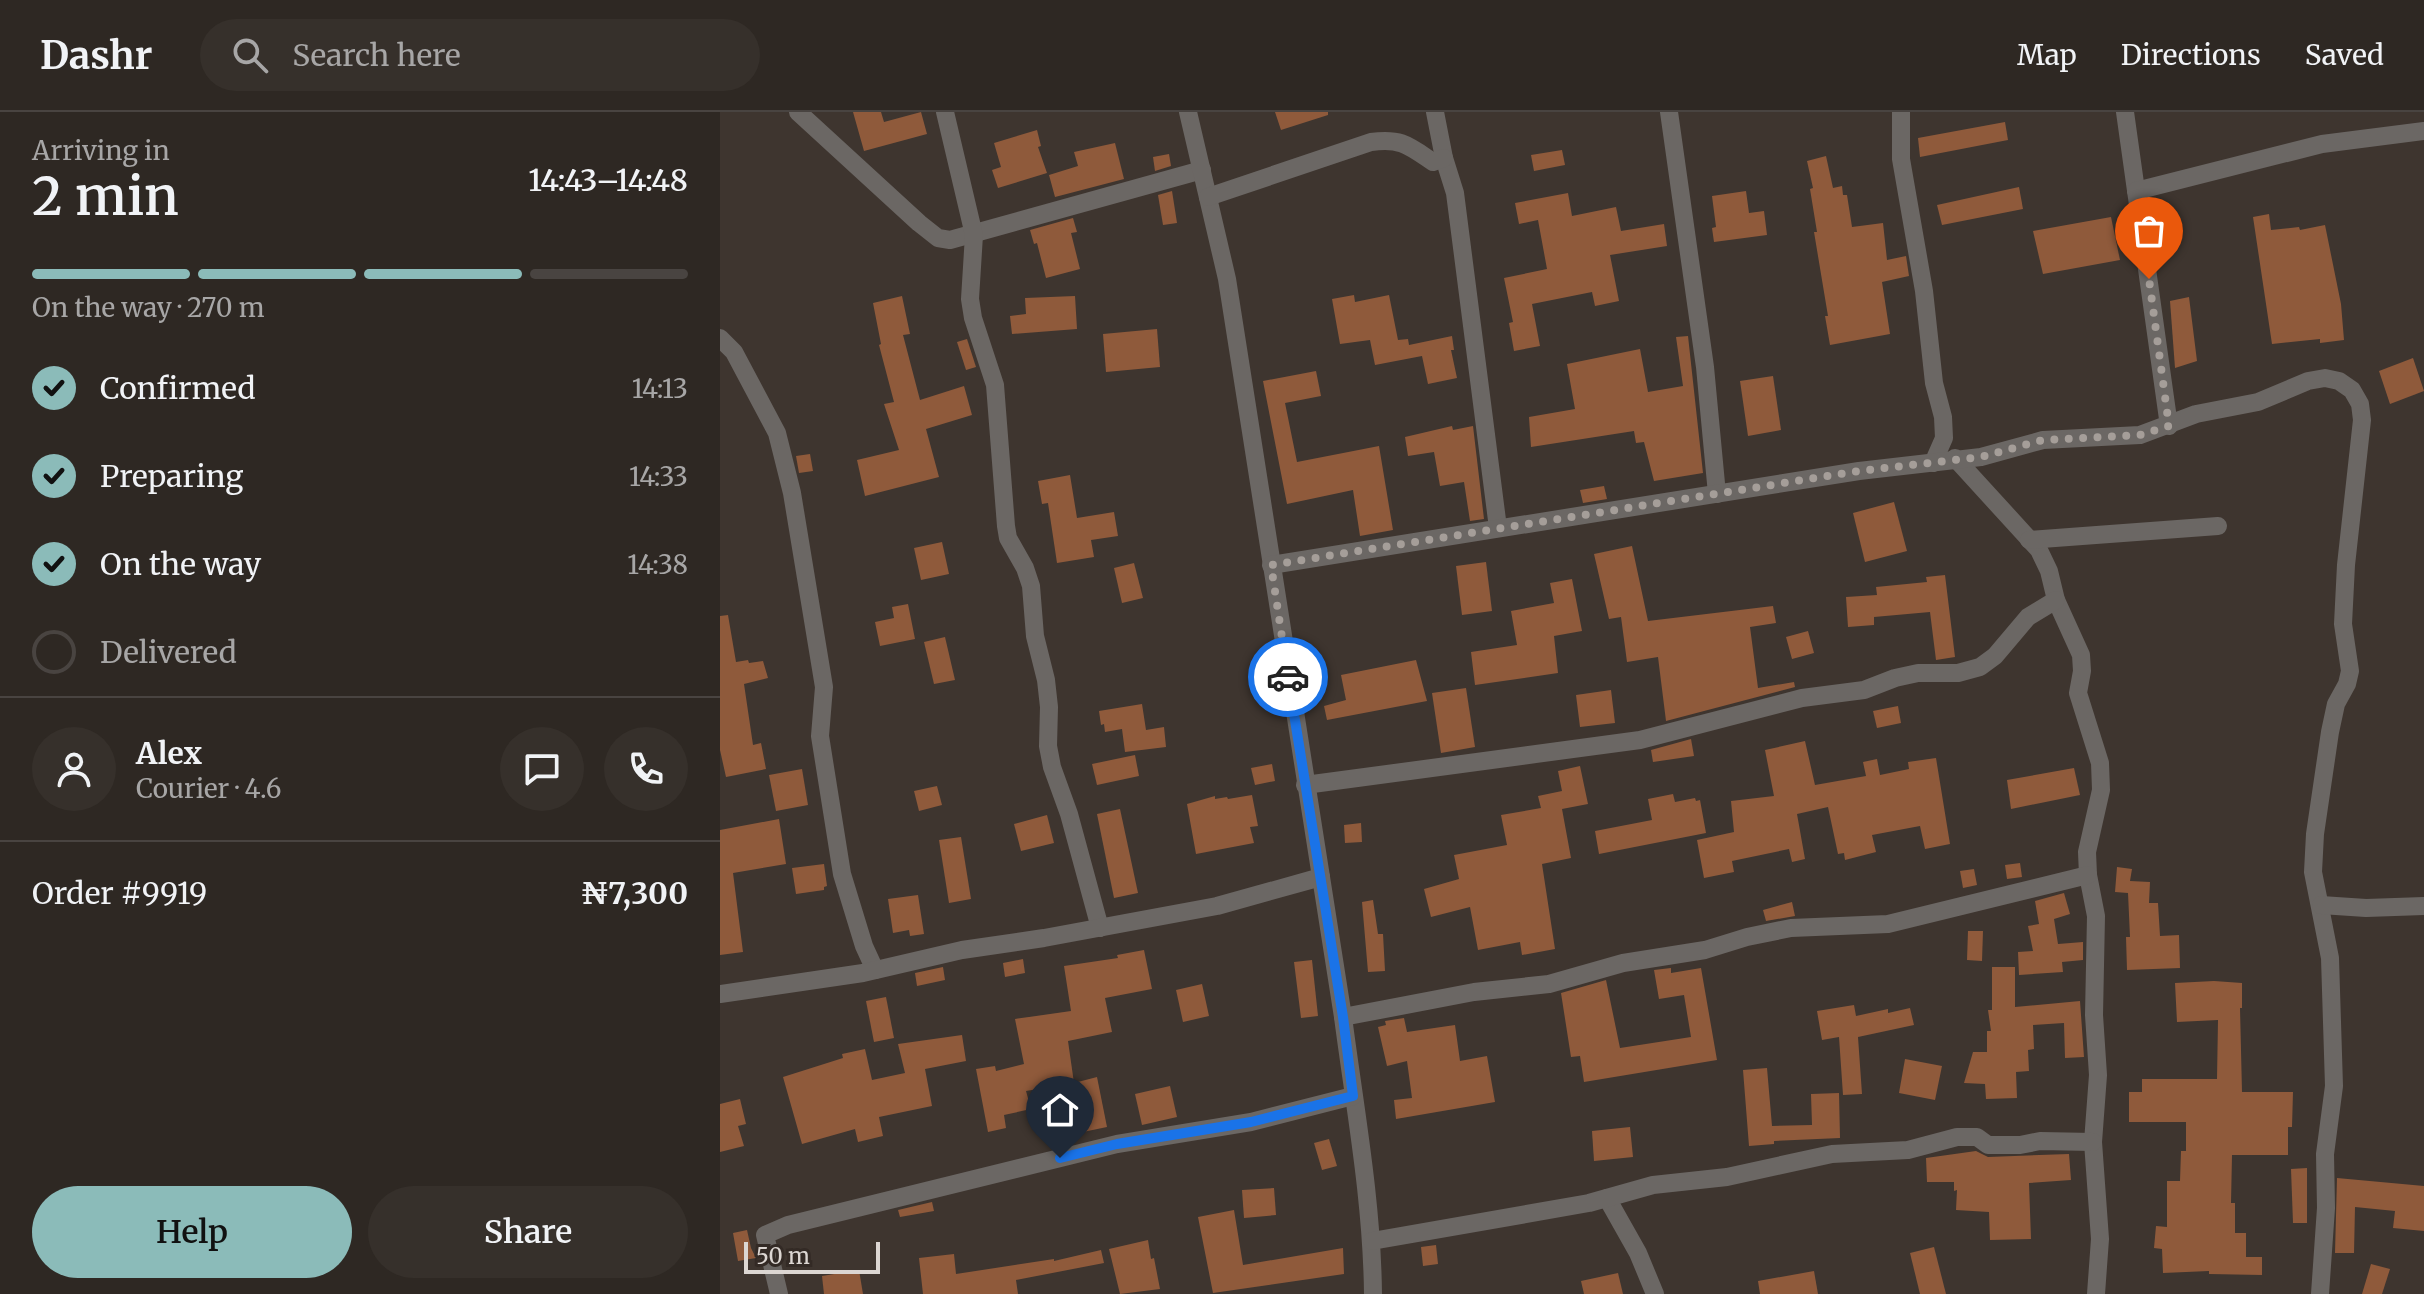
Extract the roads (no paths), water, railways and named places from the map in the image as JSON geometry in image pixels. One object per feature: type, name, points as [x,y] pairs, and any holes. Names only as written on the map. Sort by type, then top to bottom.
[{"type":"street","points":[[798,112],[938,238],[950,240],[1202,170]]},
{"type":"street","points":[[945,112],[974,235],[970,299],[973,318],[995,385],[1008,538],[1031,586],[1035,636],[1046,680],[1048,746],[1052,767],[1069,814],[1100,928]]},
{"type":"street","points":[[1188,112],[1227,279],[1343,1017],[1359,1121],[1372,1241],[1373,1294]]},
{"type":"street","points":[[1435,112],[1455,193],[1498,528]]},
{"type":"street","points":[[1669,112],[1705,367],[1717,494]]},
{"type":"street","points":[[1901,112],[1901,159],[1922,276],[1934,383],[1943,417],[1944,438],[1933,463]]},
{"type":"street","points":[[2125,112],[2169,426]]},
{"type":"street","points":[[2136,191],[2322,144],[2424,131]]},
{"type":"street","points":[[1208,197],[1371,142],[1393,139],[1433,162],[1444,158]]},
{"type":"street","points":[[720,338],[734,352],[777,433],[788,478],[824,687],[820,736],[842,874],[864,946],[875,970]]},
{"type":"street","points":[[1271,565],[1717,494],[1955,458],[1981,457],[2043,440],[2140,435],[2196,414],[2258,402],[2308,381],[2325,378],[2339,381],[2352,390],[2360,404],[2362,420],[2346,565],[2343,624],[2350,671],[2336,704],[2330,732],[2315,834],[2313,872],[2330,958],[2334,1086],[2325,1154],[2326,1208],[2320,1294]]},
{"type":"street","points":[[1955,458],[2039,550],[2049,571],[2056,600],[2081,655],[2078,693],[2100,763],[2101,790],[2087,852],[2096,916],[2094,1015],[2098,1075],[2093,1142],[2100,1239],[2096,1294]]},
{"type":"street","points":[[2029,540],[2218,526]]},
{"type":"street","points":[[1305,785],[1640,740],[1802,698],[1864,690],[1918,673],[1958,673],[1980,667],[1995,656],[2028,617],[2056,600]]},
{"type":"street","points":[[1343,1017],[1474,992],[1549,984],[1623,963],[1705,950],[1791,928],[1888,924],[2088,875]]},
{"type":"street","points":[[720,994],[875,970],[962,950],[1217,906],[1321,877]]},
{"type":"street","points":[[2321,905],[2366,908],[2424,906]]},
{"type":"street","points":[[779,1294],[765,1235],[788,1225],[1102,1147],[1251,1122],[1353,1096]]},
{"type":"street","points":[[1372,1241],[1589,1203],[1653,1185],[1727,1177],[1832,1154],[1908,1150],[1957,1137],[1977,1137],[1988,1145],[2020,1145],[2040,1141],[2093,1142]]},
{"type":"street","points":[[1607,1198],[1638,1253],[1655,1294]]}]
